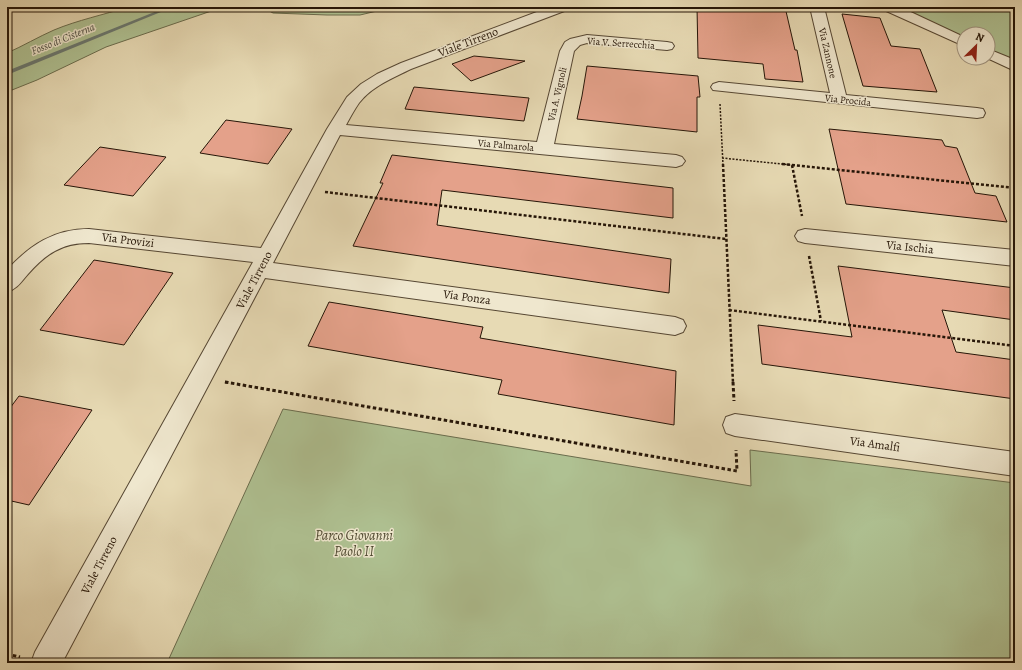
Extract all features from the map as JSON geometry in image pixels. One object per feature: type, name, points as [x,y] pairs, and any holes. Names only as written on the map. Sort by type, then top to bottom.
[{"type":"street","name":"Viale Tirreno","points":[[46,663],[335,129],[353,100],[382,77],[406,66],[562,7]]},
{"type":"street","name":"Via Zannone","points":[[817,7],[839,99]]},
{"type":"street","points":[[889,7],[956,38]]},
{"type":"street","name":"Via V. Serrecchia","points":[[575,42],[593,40],[667,46]]},
{"type":"street","name":"Via A. Vignoli","points":[[544,149],[567,51],[570,45],[575,42]]},
{"type":"street","points":[[996,57],[1015,66]]},
{"type":"street","name":"Via Procida","points":[[719,86],[977,113]]},
{"type":"street","name":"Via Palmarola","points":[[335,129],[676,161]]},
{"type":"street","name":"Via Provizi","points":[[7,284],[41,248],[60,239],[75,236],[89,236],[263,263]]},
{"type":"street","name":"Via Ischia","points":[[805,236],[1015,258]]},
{"type":"street","name":"Via Ponza","points":[[263,263],[675,326]]},
{"type":"street","name":"Via Amalfi","points":[[735,424],[1015,464]]},
{"type":"path","points":[[201,377],[737,471],[719,86]]},
{"type":"path","points":[[722,158],[1015,188]]},
{"type":"path","points":[[302,190],[726,239]]},
{"type":"path","points":[[730,310],[1015,346]]},
{"type":"green space","points":[[128,7],[223,7],[106,47],[37,80],[7,92],[7,53],[63,26]]},
{"type":"green space","points":[[262,7],[394,7],[360,15],[327,15],[273,13]]},
{"type":"green space","points":[[896,7],[1015,7],[1015,62],[996,54],[996,26],[956,26],[956,35]]},
{"type":"green space","name":"Parco Giovanni Paolo II","points":[[283,409],[751,486],[750,450],[1015,483],[1015,663],[167,663]]},
{"type":"building","points":[[697,7],[785,7],[795,50],[797,50],[803,82],[765,79],[763,64],[698,58]]},
{"type":"building","points":[[842,14],[880,18],[891,46],[920,49],[937,92],[863,86]]},
{"type":"building","points":[[474,56],[525,61],[471,81],[452,64]]},
{"type":"building","points":[[587,66],[698,76],[700,97],[697,97],[697,132],[577,119]]},
{"type":"building","points":[[414,87],[529,98],[524,121],[405,109]]},
{"type":"building","points":[[226,120],[292,129],[268,164],[200,153]]},
{"type":"building","points":[[829,129],[942,140],[945,146],[957,148],[975,193],[996,196],[1007,222],[846,204]]},
{"type":"building","points":[[100,147],[166,157],[133,196],[64,185]]},
{"type":"building","points":[[392,155],[673,188],[673,218],[442,190],[437,225],[671,259],[669,293],[353,246],[383,183],[380,183]]},
{"type":"building","points":[[94,260],[173,273],[124,345],[40,330]]},
{"type":"building","points":[[838,266],[1015,288],[1015,320],[942,310],[956,352],[1015,360],[1015,399],[762,364],[758,325],[852,337]]},
{"type":"building","points":[[329,302],[483,327],[480,338],[676,371],[674,425],[498,394],[502,380],[308,346]]},
{"type":"building","points":[[19,396],[92,410],[29,505],[7,500],[7,412]]},
{"type":"waterway","name":"Fosso di Cisterna","points":[[7,73],[171,7]]}]
